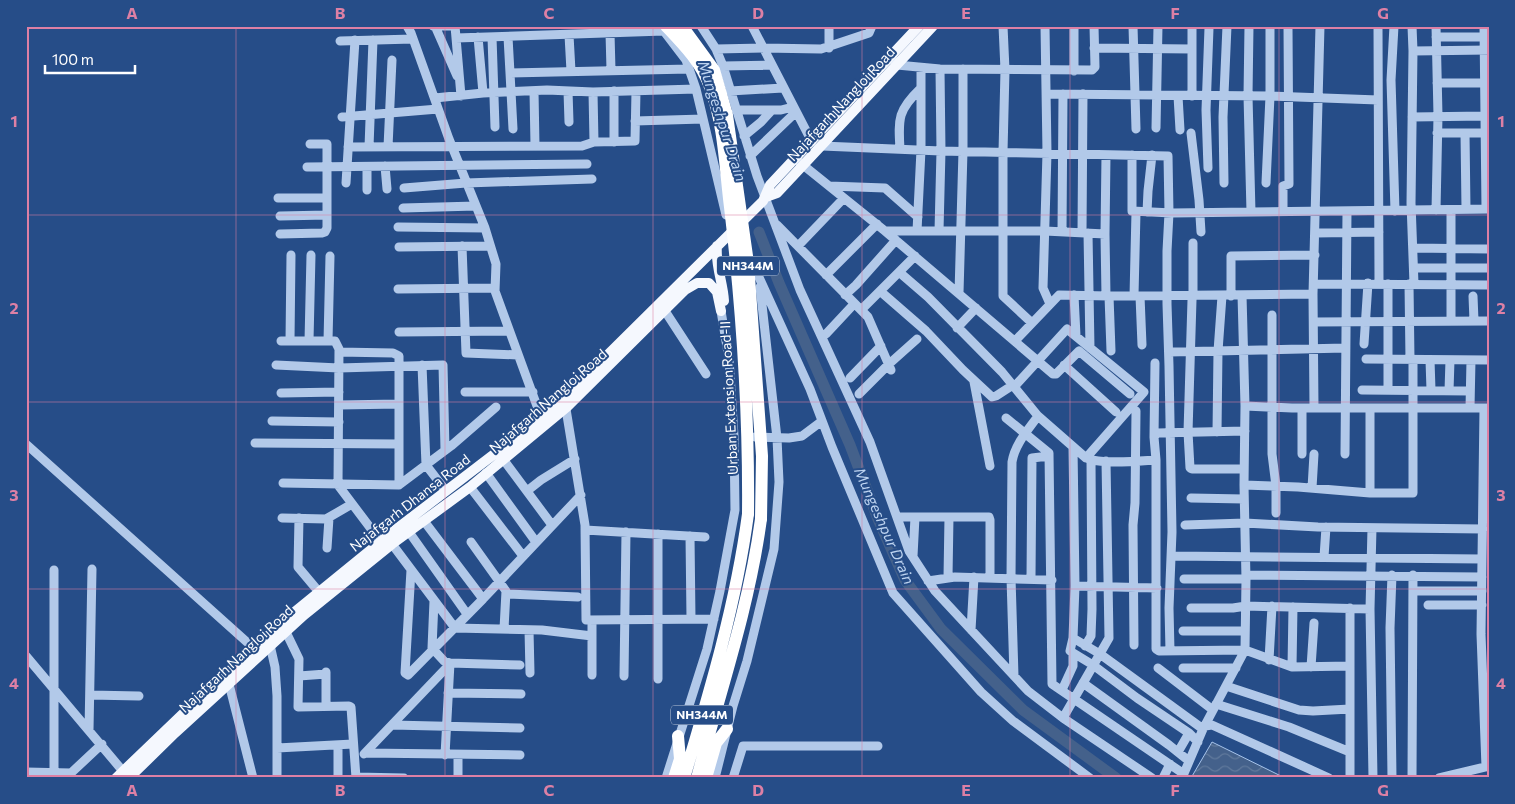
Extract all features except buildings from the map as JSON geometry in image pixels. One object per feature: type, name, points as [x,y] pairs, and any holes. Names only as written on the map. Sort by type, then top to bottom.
[{"type":"highway","name":"Urban Extension Road-II","points":[[682,26],[714,70],[727,115],[748,263],[762,456],[762,519],[756,560],[697,778]]},
{"type":"highway","name":"Urban Extension Road-II","points":[[663,28],[693,54],[711,88],[718,115],[736,263],[749,457],[748,514],[742,557],[733,600],[684,778]]},
{"type":"highway","points":[[706,778],[716,744],[727,729]]},
{"type":"highway","points":[[674,778],[680,760],[678,736]]},
{"type":"main road","name":"Najafgarh Nangloi Road","points":[[894,61],[919,26]]},
{"type":"main road","name":"Najafgarh Nangloi Road","points":[[717,246],[766,197],[770,185],[800,162],[894,61],[933,26]]},
{"type":"main road","points":[[717,246],[716,256],[724,300],[721,311]]},
{"type":"main road","points":[[616,354],[717,246]]},
{"type":"main road","name":"Najafgarh Nangloi Road","points":[[124,776],[186,717],[228,684],[267,642],[285,630],[386,545],[409,532],[486,474],[665,311],[685,290],[694,284],[709,283],[717,292],[721,311]]},
{"type":"main road","name":"Najafgarh Dhansa Road","points":[[267,642],[291,615],[319,592],[386,545],[446,491],[497,452],[543,421]]},
{"type":"main road","points":[[186,717],[257,651]]},
{"type":"street","points":[[407,26],[459,165],[485,228],[497,267],[495,288],[543,421]]},
{"type":"street","points":[[460,83],[434,26],[455,26],[460,83],[461,96]]},
{"type":"street","points":[[701,26],[716,49],[723,66],[750,156],[800,290],[870,442],[909,551],[935,591],[1028,691],[1063,718],[1152,778]]},
{"type":"street","points":[[752,26],[795,110],[817,144],[941,151],[1168,157],[1167,296],[1170,433],[1170,651]]},
{"type":"street","points":[[828,26],[829,48]]},
{"type":"street","points":[[716,49],[829,48],[869,33],[872,26]]},
{"type":"street","points":[[1003,26],[1005,70],[1003,296],[1032,323]]},
{"type":"street","points":[[1045,26],[1047,153],[1043,288],[1050,304]]},
{"type":"street","points":[[1074,26],[1074,71]]},
{"type":"street","points":[[894,61],[921,68],[940,69],[1092,70],[1094,69],[1094,26]]},
{"type":"street","points":[[1132,26],[1136,129]]},
{"type":"street","points":[[1156,128],[1158,26]]},
{"type":"street","points":[[1192,26],[1192,96]]},
{"type":"street","points":[[1224,183],[1224,96],[1227,26]]},
{"type":"street","points":[[1249,26],[1248,96],[1251,212]]},
{"type":"street","points":[[1266,183],[1270,96],[1270,26]]},
{"type":"street","points":[[1283,211],[1283,186],[1289,184],[1288,26]]},
{"type":"street","points":[[1314,408],[1314,284],[1320,98],[1320,26]]},
{"type":"street","points":[[1378,26],[1378,211],[1388,322],[1388,390]]},
{"type":"street","points":[[1394,26],[1391,80],[1395,210]]},
{"type":"street","points":[[1244,485],[1370,493],[1413,493],[1413,390],[1410,321],[1414,268],[1412,210],[1412,26]]},
{"type":"street","points":[[1436,26],[1438,116],[1436,210]]},
{"type":"street","points":[[1132,155],[1131,210],[1136,212],[1316,212],[1487,209],[1487,50],[1484,26]]},
{"type":"street","points":[[456,38],[569,35],[663,28],[682,54],[696,89],[732,233],[757,273],[810,389],[893,593],[981,692],[1013,722],[1090,778]]},
{"type":"street","points":[[1208,28],[1206,110],[1208,168]]},
{"type":"street","points":[[610,33],[611,70]]},
{"type":"street","points":[[569,35],[571,71]]},
{"type":"street","points":[[508,36],[513,129]]},
{"type":"street","points":[[478,37],[483,93]]},
{"type":"street","points":[[492,37],[495,127]]},
{"type":"street","points":[[1436,37],[1484,37]]},
{"type":"street","points":[[340,41],[413,39]]},
{"type":"street","points":[[346,183],[348,147],[346,116],[355,40]]},
{"type":"street","points":[[370,147],[373,40]]},
{"type":"street","points":[[1094,48],[1192,49]]},
{"type":"street","points":[[1413,51],[1487,50]]},
{"type":"street","points":[[388,147],[392,60]]},
{"type":"street","points":[[723,66],[772,65]]},
{"type":"street","points":[[917,231],[921,150],[921,68]]},
{"type":"street","points":[[510,73],[689,69]]},
{"type":"street","points":[[939,232],[941,151],[940,69]]},
{"type":"street","points":[[959,293],[962,232],[963,69]]},
{"type":"street","points":[[1437,83],[1486,85]]},
{"type":"street","points":[[730,90],[783,88]]},
{"type":"street","points":[[900,149],[898,130],[901,112],[904,106],[921,88]]},
{"type":"street","points":[[435,98],[495,92],[696,89]]},
{"type":"street","points":[[534,91],[534,146]]},
{"type":"street","points":[[568,91],[569,122]]},
{"type":"street","points":[[614,91],[614,142]]},
{"type":"street","points":[[348,147],[582,146],[594,142],[635,141],[636,91]]},
{"type":"street","points":[[593,92],[594,142]]},
{"type":"street","points":[[1047,94],[1270,96],[1378,100]]},
{"type":"street","points":[[1062,232],[1063,94]]},
{"type":"street","points":[[1083,94],[1082,154],[1090,348]]},
{"type":"street","points":[[1178,96],[1180,130]]},
{"type":"street","points":[[346,116],[438,109]]},
{"type":"street","points":[[736,110],[795,110]]},
{"type":"street","points":[[744,136],[770,114],[772,110]]},
{"type":"street","points":[[750,156],[795,110]]},
{"type":"street","points":[[1412,117],[1438,116],[1486,120]]},
{"type":"street","points":[[635,121],[703,119]]},
{"type":"street","points":[[1437,133],[1486,133]]},
{"type":"street","points":[[1465,133],[1466,209]]},
{"type":"street","points":[[1191,134],[1201,232]]},
{"type":"street","points":[[280,234],[325,232],[327,228],[327,144],[310,144]]},
{"type":"street","points":[[1106,155],[1104,234],[1110,352]]},
{"type":"street","points":[[1147,212],[1152,156]]},
{"type":"street","points":[[800,162],[877,224],[1054,374],[1080,351],[1130,394]]},
{"type":"street","points":[[307,167],[587,164]]},
{"type":"street","points":[[367,166],[367,190]]},
{"type":"street","points":[[385,166],[387,189]]},
{"type":"street","points":[[404,188],[466,183],[592,179]]},
{"type":"street","points":[[829,186],[885,188],[918,217]]},
{"type":"street","points":[[278,198],[327,198]]},
{"type":"street","points":[[798,246],[844,198]]},
{"type":"street","points":[[403,208],[476,206]]},
{"type":"street","points":[[1451,210],[1451,321]]},
{"type":"street","points":[[1345,454],[1348,211]]},
{"type":"street","points":[[1136,212],[1137,296],[1142,345]]},
{"type":"street","points":[[280,216],[328,215]]},
{"type":"street","points":[[775,223],[872,323],[890,367]]},
{"type":"street","points":[[826,275],[877,224]]},
{"type":"street","points":[[398,227],[485,228]]},
{"type":"street","points":[[885,231],[1045,231],[1104,234]]},
{"type":"street","points":[[1316,233],[1379,232]]},
{"type":"street","points":[[845,295],[896,240]]},
{"type":"street","points":[[1193,243],[1188,432],[1191,469],[1244,469]]},
{"type":"street","points":[[462,246],[466,353],[518,355]]},
{"type":"street","points":[[399,247],[490,246]]},
{"type":"street","points":[[1414,248],[1489,248]]},
{"type":"street","points":[[291,255],[286,340],[335,341],[339,352],[338,485],[386,545],[411,570],[455,628]]},
{"type":"street","points":[[309,340],[311,255]]},
{"type":"street","points":[[1217,432],[1218,350],[1231,256],[1315,255]]},
{"type":"street","points":[[328,341],[330,256]]},
{"type":"street","points":[[826,334],[880,291],[915,256]]},
{"type":"street","points":[[1414,268],[1489,268]]},
{"type":"street","points":[[899,272],[928,297],[1002,372],[1038,416],[1089,459],[1106,461],[1156,460]]},
{"type":"street","points":[[715,778],[747,661],[774,549],[779,482],[778,438],[765,320],[757,273]]},
{"type":"street","points":[[1364,344],[1368,283]]},
{"type":"street","points":[[1314,284],[1489,285]]},
{"type":"street","points":[[398,289],[495,288]]},
{"type":"street","points":[[880,291],[926,331],[974,382],[994,397],[1013,386],[1067,329],[1144,392],[1089,459],[1090,636],[1085,646]]},
{"type":"street","points":[[1015,341],[1058,295],[1226,296],[1314,294]]},
{"type":"street","points":[[1074,295],[1076,336]]},
{"type":"street","points":[[1006,418],[1048,452],[1049,456],[1052,684],[1170,764],[1183,776],[1204,727],[1245,650],[1245,406],[1242,295]]},
{"type":"street","points":[[1474,296],[1474,321]]},
{"type":"street","points":[[957,328],[976,308]]},
{"type":"street","points":[[665,311],[706,374]]},
{"type":"street","points":[[666,778],[704,659],[714,620],[735,510],[734,436],[728,359],[721,311]]},
{"type":"street","points":[[1272,315],[1272,454],[1276,486],[1276,513]]},
{"type":"street","points":[[723,326],[765,320]]},
{"type":"street","points":[[1314,322],[1489,321]]},
{"type":"street","points":[[399,332],[510,331]]},
{"type":"street","points":[[859,394],[890,367],[917,339]]},
{"type":"street","points":[[850,378],[882,346]]},
{"type":"street","points":[[1169,352],[1346,348]]},
{"type":"street","points":[[339,352],[397,354],[399,356],[399,486]]},
{"type":"street","points":[[1366,359],[1489,360]]},
{"type":"street","points":[[1430,360],[1431,390]]},
{"type":"street","points":[[1449,391],[1450,360]]},
{"type":"street","points":[[1470,360],[1470,408]]},
{"type":"street","points":[[1155,363],[1156,649],[1159,651],[1245,650],[1268,660],[1292,667],[1350,666]]},
{"type":"street","points":[[276,365],[339,368],[444,366],[445,450]]},
{"type":"street","points":[[422,365],[426,465],[446,491]]},
{"type":"street","points":[[1064,365],[1116,412]]},
{"type":"street","points":[[974,382],[990,466]]},
{"type":"street","points":[[1362,390],[1470,391]]},
{"type":"street","points":[[281,393],[339,392]]},
{"type":"street","points":[[465,392],[532,392]]},
{"type":"street","points":[[565,402],[585,530],[586,618],[588,621],[714,620]]},
{"type":"street","points":[[339,405],[399,404]]},
{"type":"street","points":[[1245,406],[1302,408],[1486,408],[1486,494],[1482,529],[1482,605],[1487,766],[1439,778]]},
{"type":"street","points":[[282,483],[399,486],[496,407]]},
{"type":"street","points":[[1302,408],[1302,454]]},
{"type":"street","points":[[1370,408],[1370,493]]},
{"type":"street","points":[[1134,645],[1136,412]]},
{"type":"street","points":[[1014,676],[1011,578],[1012,462],[1015,449],[1038,416]]},
{"type":"street","points":[[272,421],[339,422]]},
{"type":"street","points":[[734,436],[778,438],[802,436],[822,421]]},
{"type":"street","points":[[1154,437],[1158,433],[1245,431]]},
{"type":"street","points":[[255,443],[399,444]]},
{"type":"street","points":[[26,444],[257,651]]},
{"type":"street","points":[[1062,690],[1073,666],[1073,653],[1070,649],[1073,638],[1075,586],[1073,447]]},
{"type":"street","points":[[1312,488],[1314,454]]},
{"type":"street","points":[[1031,578],[1032,458],[1049,456]]},
{"type":"street","points":[[503,459],[552,524]]},
{"type":"street","points":[[527,491],[575,459]]},
{"type":"street","points":[[1063,718],[1109,638],[1106,461]]},
{"type":"street","points":[[486,474],[536,542]]},
{"type":"street","points":[[470,487],[523,556]]},
{"type":"street","points":[[411,570],[406,675],[410,674],[455,628],[581,495]]},
{"type":"street","points":[[1190,498],[1244,499]]},
{"type":"street","points":[[282,518],[329,518],[352,504]]},
{"type":"street","points":[[897,517],[990,518],[990,578]]},
{"type":"street","points":[[913,557],[915,517]]},
{"type":"street","points":[[948,577],[949,517]]},
{"type":"street","points":[[299,518],[298,567],[319,592]]},
{"type":"street","points":[[328,548],[329,518]]},
{"type":"street","points":[[424,521],[483,599]]},
{"type":"street","points":[[1185,525],[1245,523],[1326,527],[1482,529]]},
{"type":"street","points":[[1324,557],[1326,527]]},
{"type":"street","points":[[1372,528],[1370,609],[1374,778]]},
{"type":"street","points":[[585,530],[705,537]]},
{"type":"street","points":[[409,532],[467,614]]},
{"type":"street","points":[[624,676],[626,532]]},
{"type":"street","points":[[658,534],[658,679]]},
{"type":"street","points":[[690,536],[691,619]]},
{"type":"street","points":[[471,542],[505,589],[504,629]]},
{"type":"street","points":[[1171,556],[1245,555],[1482,559]]},
{"type":"street","points":[[90,730],[92,569]]},
{"type":"street","points":[[54,570],[54,773]]},
{"type":"street","points":[[1184,579],[1372,575],[1482,577]]},
{"type":"street","points":[[1392,575],[1392,778]]},
{"type":"street","points":[[1412,778],[1413,576]]},
{"type":"street","points":[[928,581],[948,577],[1052,580]]},
{"type":"street","points":[[971,630],[974,577]]},
{"type":"street","points":[[1075,586],[1157,588]]},
{"type":"street","points":[[1413,591],[1482,591]]},
{"type":"street","points":[[506,594],[578,597]]},
{"type":"street","points":[[434,601],[431,646],[432,650],[444,661],[450,663],[520,665]]},
{"type":"street","points":[[1428,605],[1482,605]]},
{"type":"street","points":[[1191,608],[1272,606],[1370,609]]},
{"type":"street","points":[[1268,660],[1272,606]]},
{"type":"street","points":[[1292,667],[1293,607]]},
{"type":"street","points":[[1350,608],[1350,778]]},
{"type":"street","points":[[592,620],[592,674]]},
{"type":"street","points":[[1311,667],[1314,623]]},
{"type":"street","points":[[455,628],[529,630],[592,636]]},
{"type":"street","points":[[285,630],[299,659],[298,707],[351,707],[356,777],[404,778]]},
{"type":"street","points":[[529,630],[530,673]]},
{"type":"street","points":[[1183,631],[1245,631]]},
{"type":"street","points":[[1073,638],[1100,654],[1204,727],[1212,725],[1329,778]]},
{"type":"street","points":[[267,642],[275,667],[278,778]]},
{"type":"street","points":[[1073,653],[1093,664],[1137,698],[1189,733],[1198,742]]},
{"type":"street","points":[[26,656],[102,744],[124,776]]},
{"type":"street","points":[[446,755],[450,663]]},
{"type":"street","points":[[355,764],[450,663]]},
{"type":"street","points":[[1158,668],[1215,707],[1289,727],[1350,752]]},
{"type":"street","points":[[1183,668],[1236,668]]},
{"type":"street","points":[[299,676],[326,673],[326,706]]},
{"type":"street","points":[[228,684],[253,778]]},
{"type":"street","points":[[1083,684],[1189,761]]},
{"type":"street","points":[[1226,686],[1299,710],[1350,709]]},
{"type":"street","points":[[448,693],[521,694]]},
{"type":"street","points":[[90,695],[139,696]]},
{"type":"street","points":[[392,724],[520,728]]},
{"type":"street","points":[[1178,752],[1189,733]]},
{"type":"street","points":[[26,772],[71,774],[102,744]]},
{"type":"street","points":[[277,748],[353,744]]},
{"type":"street","points":[[338,745],[338,778]]},
{"type":"street","points":[[733,778],[743,746],[878,746]]},
{"type":"street","points":[[365,753],[520,755]]},
{"type":"street","points":[[458,755],[458,778]]},
{"type":"street","points":[[1163,778],[1170,764]]},
{"type":"water","points":[[1212,742],[1285,778],[1191,778]]},
{"type":"waterway","name":"Mungeshpur Drain","points":[[759,232],[779,283],[850,445],[878,519],[905,580],[941,629],[1023,710],[1116,778]]}]
